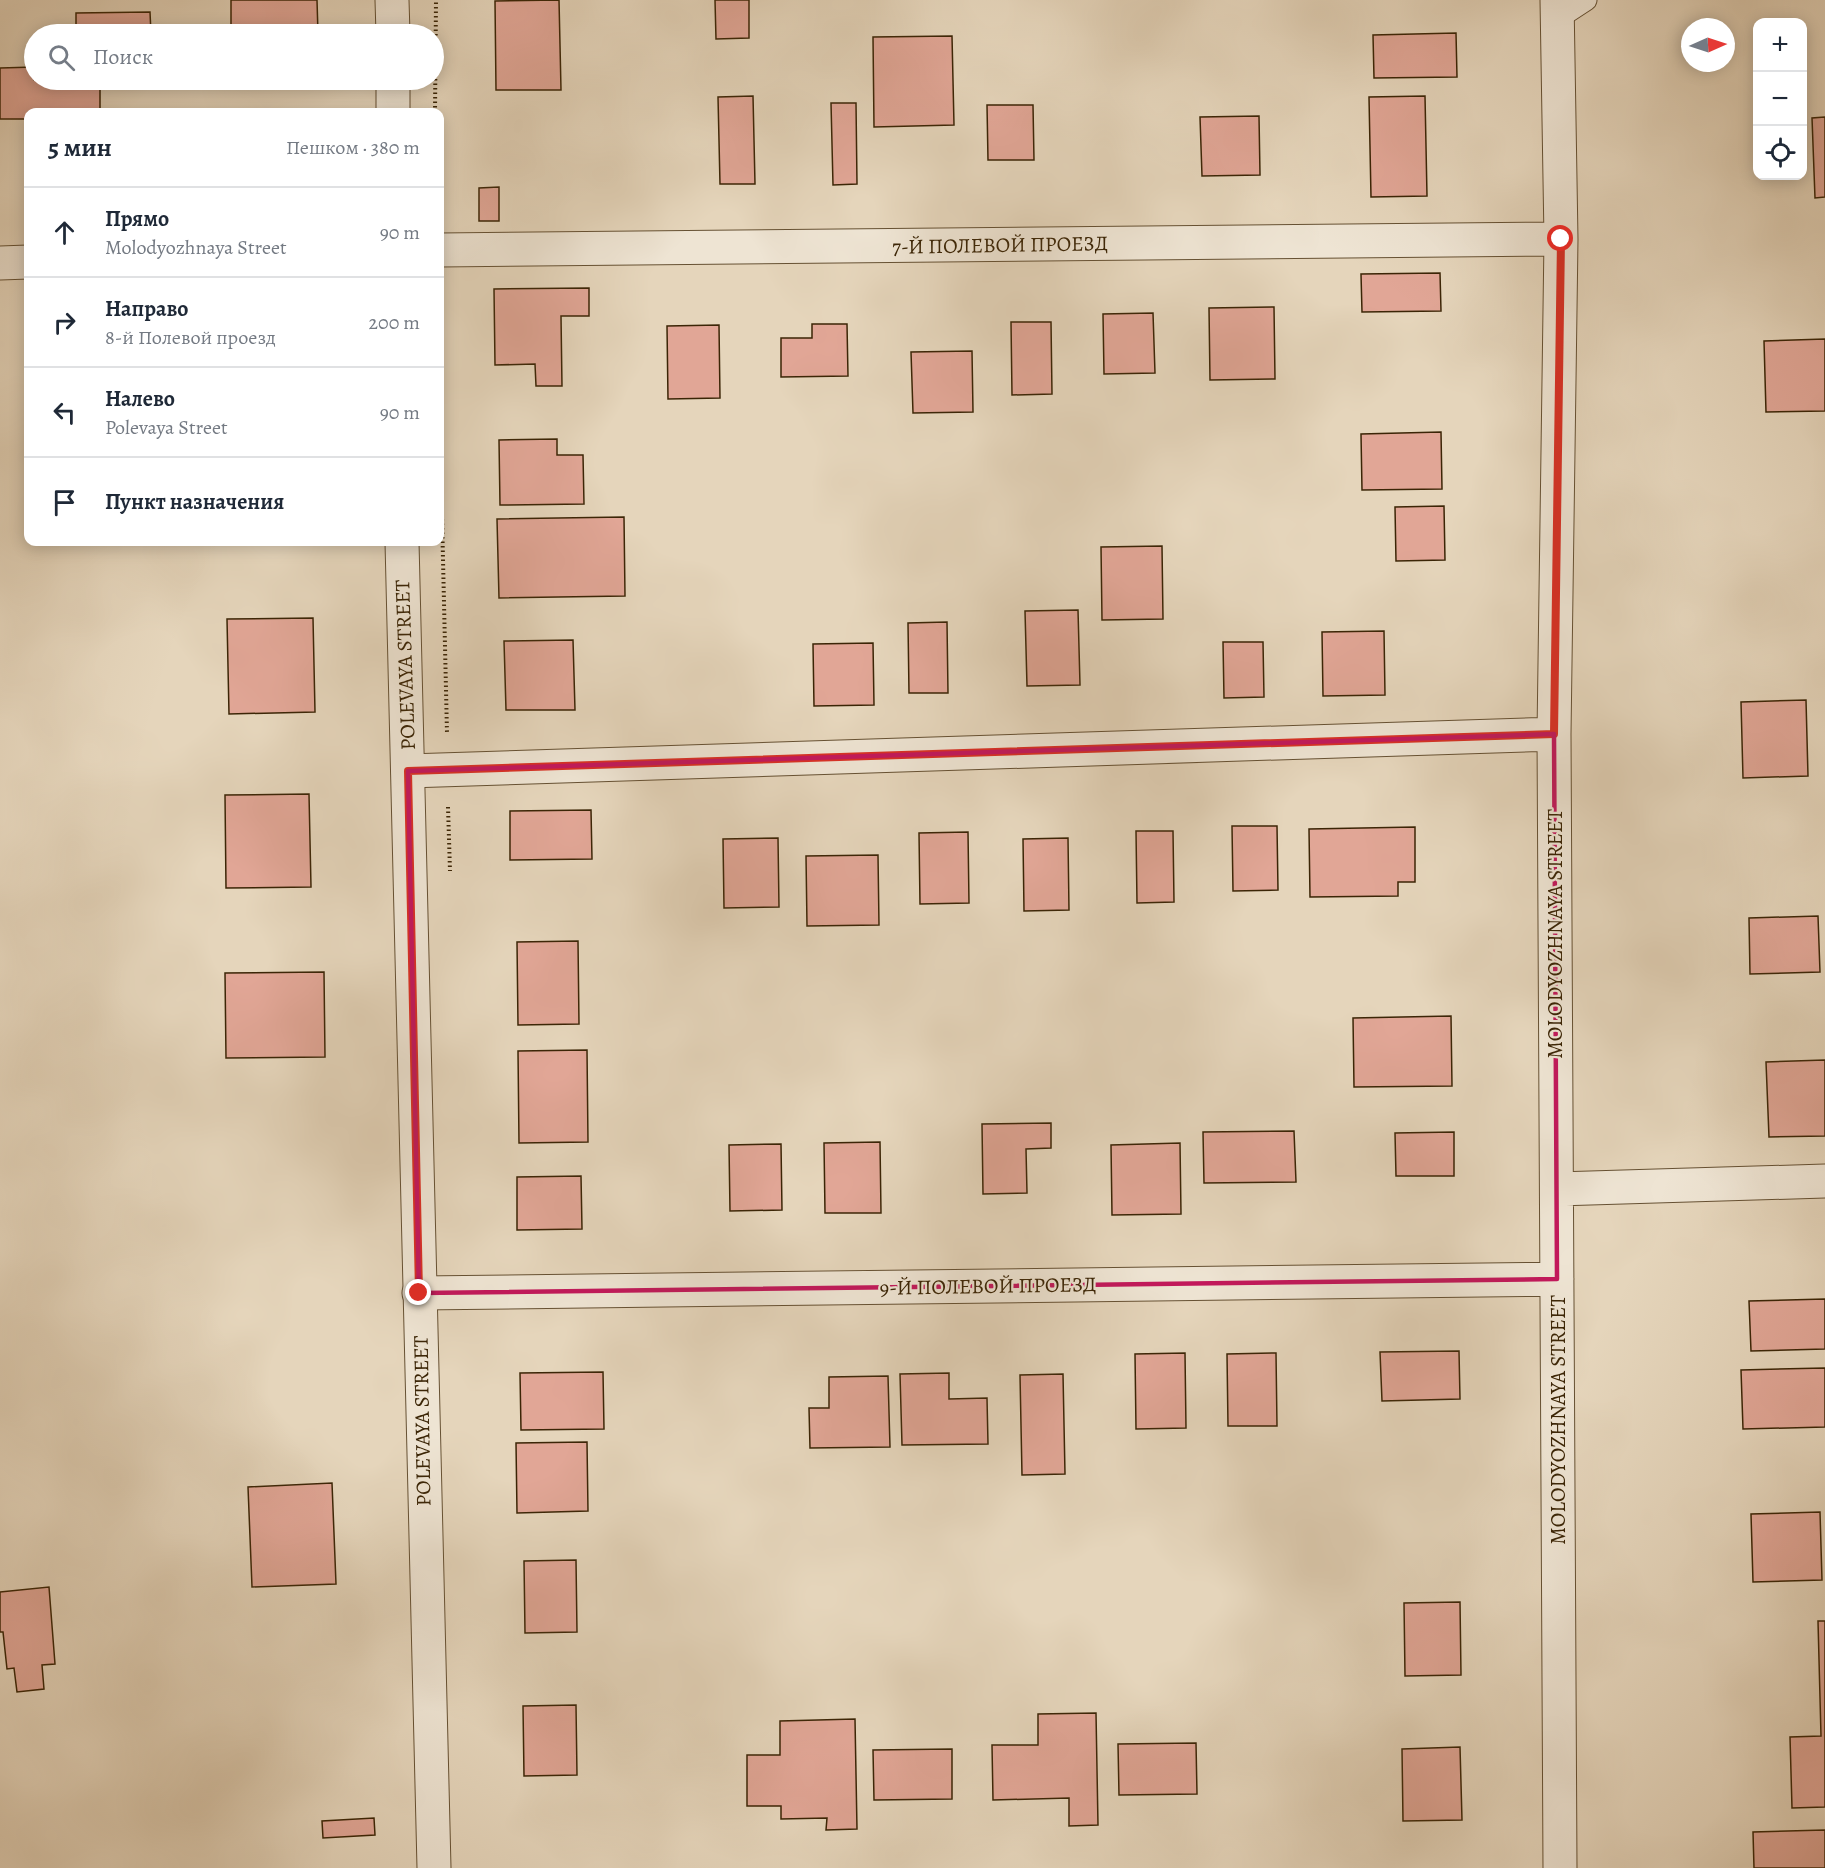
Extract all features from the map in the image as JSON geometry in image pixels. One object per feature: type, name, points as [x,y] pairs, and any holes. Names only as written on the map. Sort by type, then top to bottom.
[{"type":"street","points":[[392,0],[393,24]]},
{"type":"street","name":"MOLODYOZHNAYA STREET","points":[[1557,9],[1561,239],[1554,734],[1560,1868]]},
{"type":"street","points":[[393,90],[393,108]]},
{"type":"street","name":"7-Й ПОЛЕВОЙ ПРОЕЗД","points":[[444,250],[1561,239]]},
{"type":"street","points":[[0,263],[24,262]]},
{"type":"street","name":"POLEVAYA STREET","points":[[402,546],[434,1868]]},
{"type":"street","points":[[408,771],[1554,734]]},
{"type":"street","points":[[1557,1189],[1825,1181]]},
{"type":"street","name":"9-Й ПОЛЕВОЙ ПРОЕЗД","points":[[419,1293],[1557,1279]]},
{"type":"lane","points":[[1557,9],[1586,0]]},
{"type":"path","points":[[436,0],[436,24]]},
{"type":"path","points":[[435,90],[435,108]]},
{"type":"highlighted area","points":[[1554,734],[1557,1279],[419,1293],[408,771]]},
{"type":"building","points":[[231,0],[317,0],[318,24],[231,24]]},
{"type":"building","points":[[559,0],[561,90],[496,90],[495,1]]},
{"type":"building","points":[[715,0],[749,0],[749,38],[716,39]]},
{"type":"building","points":[[150,12],[151,24],[76,24],[76,13]]},
{"type":"building","points":[[1456,33],[1457,77],[1374,78],[1373,35]]},
{"type":"building","points":[[952,36],[954,125],[874,127],[873,37]]},
{"type":"building","points":[[24,67],[24,90],[100,90],[100,108],[24,108],[24,119],[0,119],[0,68]]},
{"type":"building","points":[[753,96],[755,184],[720,184],[718,97]]},
{"type":"building","points":[[1425,96],[1427,196],[1371,197],[1369,97]]},
{"type":"building","points":[[831,103],[856,103],[857,184],[833,185]]},
{"type":"building","points":[[987,105],[1033,105],[1034,160],[988,160]]},
{"type":"building","points":[[1259,116],[1260,175],[1202,176],[1200,117]]},
{"type":"building","points":[[1825,117],[1825,197],[1815,198],[1812,118]]},
{"type":"building","points":[[499,187],[499,221],[479,221],[479,188]]},
{"type":"building","points":[[1440,273],[1441,311],[1362,312],[1361,274]]},
{"type":"building","points":[[589,288],[589,316],[561,316],[562,386],[536,386],[535,364],[495,365],[494,289]]},
{"type":"building","points":[[1274,307],[1275,379],[1210,380],[1209,308]]},
{"type":"building","points":[[1153,313],[1155,373],[1104,374],[1103,314]]},
{"type":"building","points":[[1011,322],[1051,322],[1052,394],[1012,395]]},
{"type":"building","points":[[812,324],[847,324],[848,376],[781,377],[781,338],[812,338]]},
{"type":"building","points":[[719,325],[720,398],[668,399],[667,326]]},
{"type":"building","points":[[1825,339],[1825,411],[1766,412],[1764,341]]},
{"type":"building","points":[[972,351],[973,412],[913,413],[911,352]]},
{"type":"building","points":[[1441,432],[1442,489],[1362,490],[1361,434]]},
{"type":"building","points":[[557,439],[557,455],[583,455],[584,504],[500,505],[499,440]]},
{"type":"building","points":[[1444,506],[1445,560],[1396,561],[1395,507]]},
{"type":"building","points":[[624,517],[625,596],[499,598],[497,519]]},
{"type":"building","points":[[1162,546],[1163,619],[1102,620],[1101,547]]},
{"type":"building","points":[[1078,610],[1080,685],[1027,686],[1025,611]]},
{"type":"building","points":[[313,618],[315,712],[229,714],[227,619]]},
{"type":"building","points":[[947,622],[948,693],[909,693],[908,623]]},
{"type":"building","points":[[1384,631],[1385,695],[1323,696],[1322,632]]},
{"type":"building","points":[[573,640],[575,710],[506,710],[504,641]]},
{"type":"building","points":[[1223,642],[1263,642],[1264,697],[1224,698]]},
{"type":"building","points":[[873,643],[874,705],[814,706],[813,644]]},
{"type":"building","points":[[1806,700],[1808,776],[1743,778],[1741,702]]},
{"type":"building","points":[[309,794],[311,887],[226,888],[225,795]]},
{"type":"building","points":[[591,810],[592,859],[510,860],[510,811]]},
{"type":"building","points":[[1232,826],[1277,826],[1278,890],[1233,891]]},
{"type":"building","points":[[1415,827],[1415,882],[1398,882],[1398,896],[1310,897],[1309,829]]},
{"type":"building","points":[[1136,831],[1173,831],[1174,902],[1137,903]]},
{"type":"building","points":[[968,832],[969,903],[920,904],[919,833]]},
{"type":"building","points":[[778,838],[779,907],[724,908],[723,839]]},
{"type":"building","points":[[1068,838],[1069,910],[1024,911],[1023,839]]},
{"type":"building","points":[[878,855],[879,925],[807,926],[806,856]]},
{"type":"building","points":[[1818,916],[1820,972],[1750,974],[1749,918]]},
{"type":"building","points":[[578,941],[579,1024],[518,1025],[517,942]]},
{"type":"building","points":[[324,972],[325,1057],[226,1058],[225,973]]},
{"type":"building","points":[[1451,1016],[1452,1086],[1354,1087],[1353,1018]]},
{"type":"building","points":[[587,1050],[588,1142],[519,1143],[518,1051]]},
{"type":"building","points":[[1825,1060],[1825,1136],[1769,1137],[1766,1062]]},
{"type":"building","points":[[1051,1123],[1051,1148],[1026,1149],[1027,1193],[983,1194],[982,1124]]},
{"type":"building","points":[[1294,1131],[1296,1182],[1204,1183],[1203,1132]]},
{"type":"building","points":[[1454,1132],[1454,1176],[1396,1176],[1395,1133]]},
{"type":"building","points":[[880,1142],[881,1213],[825,1213],[824,1143]]},
{"type":"building","points":[[1180,1143],[1181,1214],[1112,1215],[1111,1145]]},
{"type":"building","points":[[781,1144],[782,1210],[730,1211],[729,1145]]},
{"type":"building","points":[[581,1176],[582,1229],[517,1230],[517,1177]]},
{"type":"building","points":[[1825,1299],[1825,1349],[1751,1351],[1749,1301]]},
{"type":"building","points":[[1459,1351],[1460,1399],[1382,1401],[1380,1352]]},
{"type":"building","points":[[1185,1353],[1186,1428],[1136,1429],[1135,1354]]},
{"type":"building","points":[[1276,1353],[1277,1426],[1228,1426],[1227,1354]]},
{"type":"building","points":[[1825,1368],[1825,1427],[1743,1429],[1741,1370]]},
{"type":"building","points":[[603,1372],[604,1429],[521,1430],[520,1373]]},
{"type":"building","points":[[949,1373],[949,1399],[987,1398],[988,1444],[902,1445],[900,1374]]},
{"type":"building","points":[[1063,1374],[1065,1474],[1022,1475],[1020,1375]]},
{"type":"building","points":[[888,1376],[890,1447],[810,1448],[809,1408],[829,1408],[829,1377]]},
{"type":"building","points":[[587,1442],[588,1511],[517,1513],[516,1443]]},
{"type":"building","points":[[332,1483],[336,1584],[252,1587],[248,1487]]},
{"type":"building","points":[[1820,1512],[1822,1580],[1753,1582],[1751,1514]]},
{"type":"building","points":[[576,1560],[577,1632],[525,1633],[524,1561]]},
{"type":"building","points":[[49,1587],[55,1664],[42,1665],[44,1689],[17,1692],[14,1668],[7,1669],[3,1632],[0,1632],[0,1592]]},
{"type":"building","points":[[1460,1602],[1461,1675],[1405,1676],[1404,1603]]},
{"type":"building","points":[[1818,1621],[1825,1621],[1825,1807],[1792,1808],[1790,1737],[1821,1736]]},
{"type":"building","points":[[576,1705],[577,1775],[524,1776],[523,1706]]},
{"type":"building","points":[[1096,1713],[1098,1825],[1069,1826],[1069,1798],[993,1800],[992,1745],[1038,1745],[1038,1714]]},
{"type":"building","points":[[855,1719],[857,1829],[826,1830],[827,1818],[781,1819],[781,1806],[747,1806],[747,1755],[780,1755],[780,1721]]},
{"type":"building","points":[[1196,1743],[1197,1794],[1119,1795],[1118,1744]]},
{"type":"building","points":[[1460,1747],[1462,1820],[1403,1821],[1402,1749]]},
{"type":"building","points":[[952,1749],[952,1799],[874,1800],[873,1750]]},
{"type":"building","points":[[374,1818],[375,1835],[323,1838],[322,1821]]},
{"type":"building","points":[[1825,1830],[1825,1868],[1754,1868],[1753,1832]]},
{"type":"route","points":[[419,1293],[408,771],[1554,734],[1561,239]]}]
